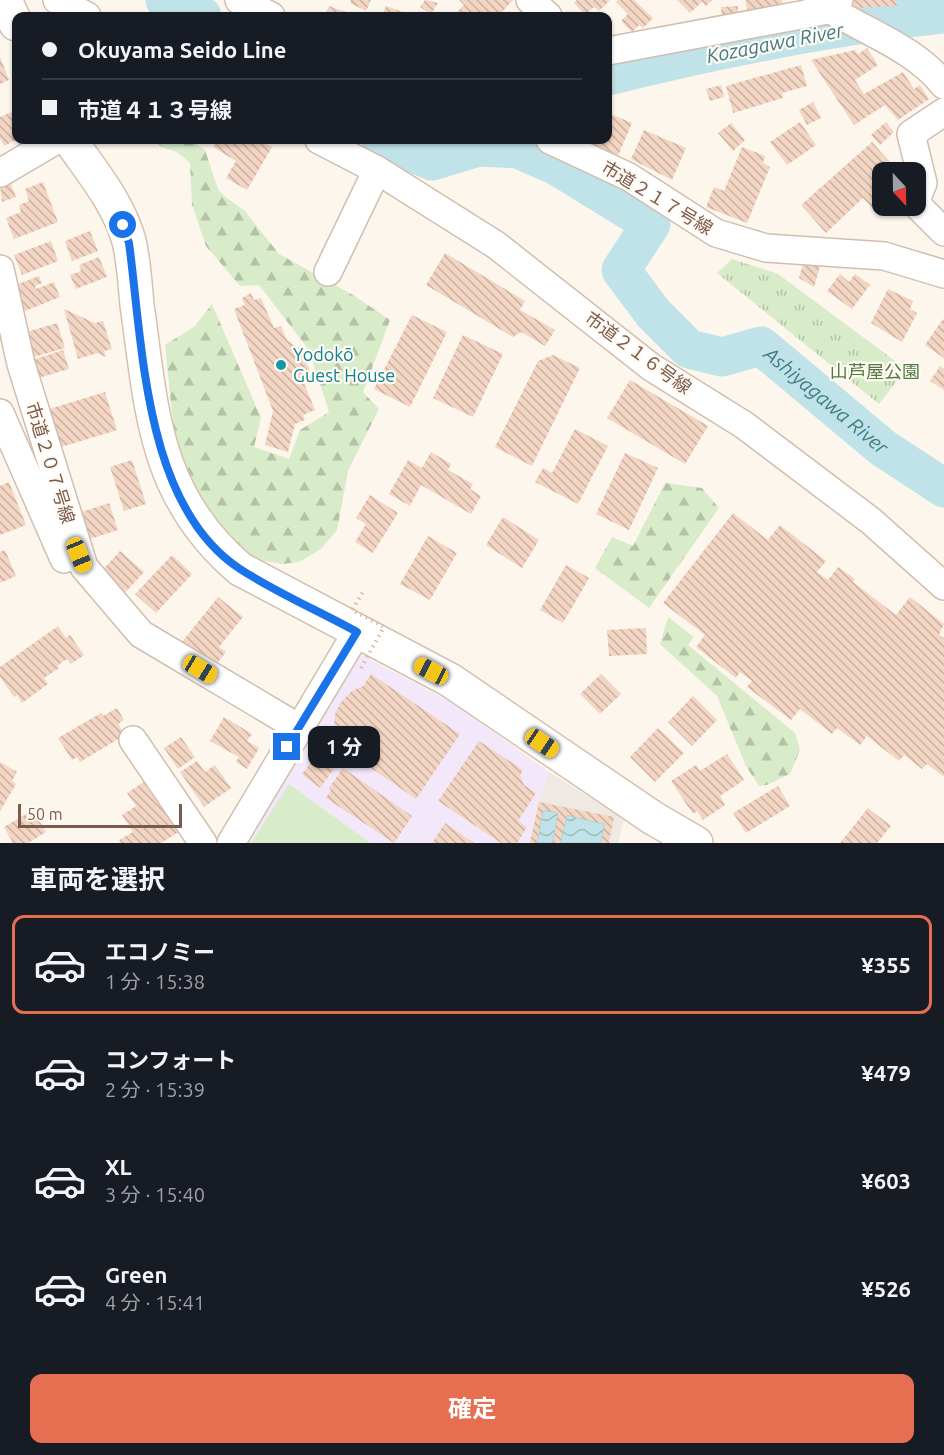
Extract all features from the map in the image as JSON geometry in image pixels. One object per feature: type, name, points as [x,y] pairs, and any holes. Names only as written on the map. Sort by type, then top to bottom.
[{"type":"main road","points":[[5,0],[12,15]]},
{"type":"main road","points":[[73,144],[117,207],[129,243],[150,401],[158,440],[167,471],[194,522],[216,549],[240,569],[450,680],[653,818],[696,843]]},
{"type":"street","points":[[57,0],[80,12]]},
{"type":"street","points":[[239,0],[264,12]]},
{"type":"street","points":[[530,0],[544,12]]},
{"type":"street","points":[[805,0],[839,9],[888,38],[936,75],[944,85]]},
{"type":"street","points":[[612,50],[839,9]]},
{"type":"street","points":[[944,112],[911,134],[922,183],[915,203],[944,232]]},
{"type":"street","points":[[0,173],[49,144]]},
{"type":"street","name":"市道２１６号線","points":[[327,144],[377,170],[496,245],[651,367],[744,425],[871,521],[944,586]]},
{"type":"street","name":"市道２１７号線","points":[[558,144],[628,177],[716,233],[766,248],[884,256],[944,274]]},
{"type":"street","points":[[328,272],[377,170]]},
{"type":"street","name":"市道２０７号線","points":[[0,269],[21,364],[84,567],[141,633],[299,728]]},
{"type":"street","points":[[0,413],[68,567],[84,567]]},
{"type":"street","points":[[231,843],[357,632]]},
{"type":"street","points":[[133,740],[203,843]]},
{"type":"path","points":[[361,668],[384,627],[352,610],[363,592]]},
{"type":"shaded area","points":[[361,655],[453,703],[549,772],[539,798],[529,843],[241,843],[349,661]]},
{"type":"shaded area","points":[[549,772],[624,819],[618,843],[529,843],[539,798]]},
{"type":"green space","points":[[159,144],[196,144],[205,150],[218,189],[245,211],[279,254],[353,295],[390,320],[363,392],[379,409],[348,471],[337,530],[321,549],[299,562],[283,564],[258,560],[234,552],[178,471],[165,345],[195,326],[212,304],[261,418],[254,447],[289,459],[300,430],[329,412],[309,350],[259,285],[240,286],[206,246],[192,205],[190,163],[177,152],[161,147]]},
{"type":"green space","name":"山芦屋公園","points":[[732,259],[778,274],[906,369],[879,404],[717,273]]},
{"type":"green space","points":[[665,483],[702,488],[719,508],[649,608],[595,568],[612,537],[633,546]]},
{"type":"green space","points":[[668,617],[694,637],[688,645],[795,733],[800,750],[790,774],[767,785],[759,786],[746,766],[717,696],[660,644]]},
{"type":"green space","points":[[289,784],[370,843],[251,843]]},
{"type":"water","points":[[543,810],[558,813],[553,843],[537,843]]},
{"type":"water","points":[[567,815],[605,824],[601,843],[560,843]]},
{"type":"building","points":[[351,0],[371,0],[366,11],[350,3]]},
{"type":"building","points":[[425,0],[438,3],[432,12],[420,7]]},
{"type":"building","points":[[459,0],[513,0],[502,12],[457,12],[464,5]]},
{"type":"building","points":[[577,0],[610,0],[599,11],[594,7],[588,12],[582,12],[574,3]]},
{"type":"building","points":[[634,0],[653,18],[643,28],[639,25],[632,32],[621,21],[628,14],[616,2]]},
{"type":"building","points":[[677,0],[712,0],[706,6],[702,2],[690,13]]},
{"type":"building","points":[[745,0],[782,0],[784,12],[749,18]]},
{"type":"building","points":[[853,0],[896,0],[897,6],[854,8]]},
{"type":"building","points":[[329,6],[346,12],[327,12]]},
{"type":"building","points":[[386,6],[403,12],[384,12]]},
{"type":"building","points":[[738,6],[738,21],[722,22],[721,7]]},
{"type":"building","points":[[867,48],[878,65],[855,80],[864,94],[903,72],[914,89],[920,85],[929,99],[898,120],[885,105],[854,125],[811,60],[855,50],[858,54]]},
{"type":"building","points":[[0,57],[9,80],[0,84]]},
{"type":"building","points":[[801,65],[807,86],[782,93],[783,98],[733,113],[726,86]]},
{"type":"building","points":[[721,85],[724,97],[710,101],[706,89]]},
{"type":"building","points":[[813,102],[821,118],[807,125],[799,110]]},
{"type":"building","points":[[12,112],[12,142],[4,146],[0,138],[0,117]]},
{"type":"building","points":[[612,115],[632,123],[618,156],[590,144],[612,144]]},
{"type":"building","points":[[800,122],[816,145],[787,165],[770,142]]},
{"type":"building","points":[[886,122],[894,132],[880,145],[871,135]]},
{"type":"building","points":[[731,123],[745,140],[733,151],[718,133]]},
{"type":"building","points":[[644,130],[686,148],[672,180],[631,159]]},
{"type":"building","points":[[872,142],[890,162],[872,162],[872,208],[863,198],[826,233],[801,205]]},
{"type":"building","points":[[215,144],[266,144],[272,147],[247,190],[226,178],[236,161],[213,147]]},
{"type":"building","points":[[742,147],[765,156],[763,163],[770,167],[747,223],[706,207],[714,187],[724,191]]},
{"type":"building","points":[[10,181],[16,197],[2,202],[0,185]]},
{"type":"building","points":[[43,182],[58,222],[14,239],[6,218],[21,212],[19,205],[29,201],[25,189]]},
{"type":"building","points":[[90,231],[98,251],[72,261],[65,241]]},
{"type":"building","points":[[51,241],[58,261],[22,275],[14,255]]},
{"type":"building","points":[[445,253],[525,301],[520,310],[555,330],[545,346],[521,332],[513,337],[426,285]]},
{"type":"building","points":[[99,257],[107,277],[76,289],[70,275],[81,271],[79,265]]},
{"type":"building","points":[[803,264],[820,266],[814,287],[799,278]]},
{"type":"building","points":[[840,274],[849,282],[855,274],[870,285],[852,309],[827,291]]},
{"type":"building","points":[[39,276],[42,283],[35,286],[36,289],[54,282],[60,297],[20,313],[13,286]]},
{"type":"building","points":[[888,289],[913,301],[910,309],[917,313],[902,342],[871,323]]},
{"type":"building","name":"Yodokō Guest House","points":[[251,293],[254,300],[261,298],[274,328],[281,326],[287,340],[301,350],[314,380],[304,383],[315,410],[303,415],[305,420],[295,424],[288,452],[265,445],[273,411],[234,309],[245,305],[242,298]]},
{"type":"building","points":[[64,309],[95,323],[103,321],[112,349],[104,351],[106,357],[97,353],[78,359]]},
{"type":"building","points":[[412,315],[447,332],[410,407],[374,389]]},
{"type":"building","points":[[944,320],[944,358],[925,345]]},
{"type":"building","points":[[57,323],[65,348],[30,358],[23,333]]},
{"type":"building","points":[[463,335],[503,354],[473,417],[433,398]]},
{"type":"building","points":[[63,350],[69,369],[35,379],[30,361]]},
{"type":"building","points":[[553,355],[580,368],[532,466],[495,447],[538,361]]},
{"type":"building","points":[[940,366],[944,369],[944,390],[930,381]]},
{"type":"building","points":[[630,380],[708,426],[685,464],[607,418]]},
{"type":"building","points":[[105,392],[117,430],[58,448],[46,410]]},
{"type":"building","points":[[575,429],[608,446],[578,504],[535,482],[543,468],[552,473]]},
{"type":"building","points":[[431,452],[451,464],[448,470],[473,484],[470,489],[481,496],[471,514],[421,485],[410,506],[389,494],[408,460],[422,468]]},
{"type":"building","points":[[625,453],[658,468],[629,530],[596,514]]},
{"type":"building","points":[[132,460],[146,504],[124,511],[110,467]]},
{"type":"building","points":[[9,482],[26,525],[0,535],[0,486]]},
{"type":"building","points":[[370,495],[398,513],[373,553],[355,542],[366,524],[356,518]]},
{"type":"building","points":[[109,503],[118,530],[90,539],[72,515]]},
{"type":"building","points":[[733,513],[768,540],[780,525],[826,561],[817,572],[828,580],[838,567],[855,579],[853,582],[896,615],[910,597],[944,624],[939,635],[944,638],[944,777],[927,764],[922,769],[904,755],[899,761],[867,736],[860,745],[837,728],[832,734],[800,709],[791,720],[747,687],[752,681],[740,672],[736,678],[696,647],[705,635],[663,603]]},
{"type":"building","points":[[503,517],[539,540],[522,568],[486,545]]},
{"type":"building","points":[[428,536],[457,553],[430,600],[400,584]]},
{"type":"building","points":[[5,550],[16,576],[0,583],[0,552]]},
{"type":"building","points":[[120,551],[144,572],[122,596],[98,575]]},
{"type":"building","points":[[172,555],[192,574],[156,613],[135,594]]},
{"type":"building","points":[[566,565],[589,578],[563,623],[540,610]]},
{"type":"building","points":[[218,597],[243,617],[219,647],[226,652],[214,667],[182,642]]},
{"type":"building","points":[[58,626],[66,638],[70,635],[84,655],[71,664],[67,659],[58,665],[59,668],[44,678],[48,684],[22,703],[17,695],[14,697],[0,677],[0,667]]},
{"type":"building","points":[[646,628],[647,654],[609,656],[607,630]]},
{"type":"building","points":[[371,674],[460,734],[416,799],[327,738],[334,728],[335,714],[341,702],[352,691],[363,686]]},
{"type":"building","points":[[601,674],[621,694],[600,714],[580,694]]},
{"type":"building","points":[[693,696],[717,720],[692,746],[668,722]]},
{"type":"building","points":[[117,708],[124,720],[118,724],[125,735],[80,762],[77,757],[72,760],[58,738],[101,713],[103,716]]},
{"type":"building","points":[[224,717],[252,734],[247,741],[259,748],[247,769],[236,762],[239,757],[210,741]]},
{"type":"building","points":[[658,728],[684,753],[655,782],[630,757]]},
{"type":"building","points":[[181,737],[195,757],[178,769],[164,748]]},
{"type":"building","points":[[479,741],[523,770],[520,775],[524,785],[536,793],[518,821],[527,827],[517,843],[501,843],[438,801]]},
{"type":"building","points":[[318,753],[336,766],[320,788],[302,774]]},
{"type":"building","points":[[727,754],[744,780],[720,796],[725,805],[703,820],[697,811],[693,814],[671,781],[696,765],[700,771]]},
{"type":"building","points":[[197,761],[205,772],[215,765],[231,788],[204,807],[180,772]]},
{"type":"building","points":[[0,762],[17,772],[12,781],[16,784],[0,811]]},
{"type":"building","points":[[343,768],[412,816],[394,843],[326,798],[331,790],[329,788]]},
{"type":"building","points":[[144,782],[152,795],[158,791],[182,830],[161,843],[121,843],[119,840],[133,832],[122,815],[136,806],[127,793]]},
{"type":"building","points":[[778,786],[790,806],[746,833],[733,813]]},
{"type":"building","points":[[539,802],[614,817],[609,843],[601,843],[605,824],[567,815],[560,843],[553,843],[558,813],[543,810],[537,843],[530,843]]},
{"type":"building","points":[[868,808],[891,826],[877,843],[840,843]]},
{"type":"building","points":[[33,810],[46,832],[28,843],[13,843],[4,827]]},
{"type":"building","points":[[445,823],[474,843],[432,843]]},
{"type":"waterway","name":"Ashiyagawa River","points":[[165,0],[193,12]]},
{"type":"waterway","name":"Kozagawa River","points":[[612,75],[774,39],[944,14]]},
{"type":"waterway","name":"Ashiyagawa River","points":[[391,144],[432,161],[478,147],[518,149],[555,165],[651,224],[621,270],[653,313],[689,349],[722,357],[761,346],[883,448],[944,488]]},
{"type":"place","name":"Yodokō Guest House","points":[[281,365]]},
{"type":"route","points":[[123,225],[129,243],[150,401],[167,471],[178,495],[194,522],[216,549],[240,569],[357,632],[287,747]]}]
